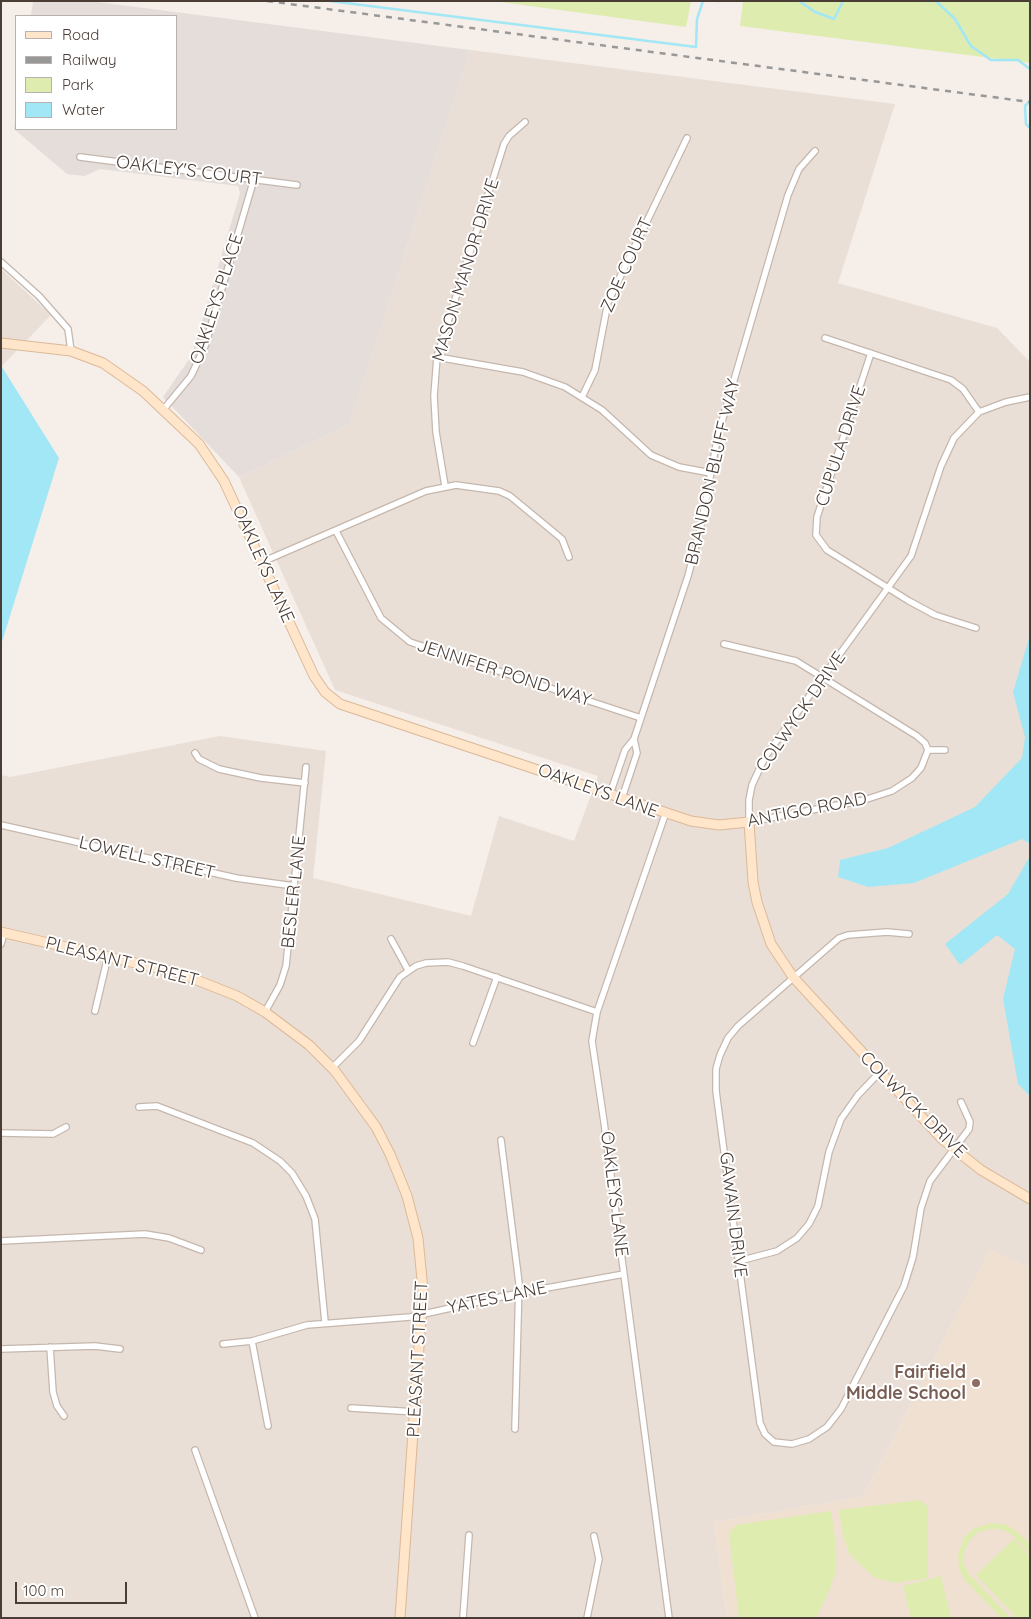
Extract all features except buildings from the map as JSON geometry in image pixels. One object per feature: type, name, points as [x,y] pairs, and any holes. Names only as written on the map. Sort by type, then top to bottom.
[{"type":"street","name":"MASON MANOR DRIVE","points":[[445,486],[436,432],[434,396],[437,357],[504,144],[509,136],[525,122]]},
{"type":"street","name":"ZOE COURT","points":[[582,397],[595,370],[608,302],[687,138]]},
{"type":"street","name":"BRANDON BLUFF WAY","points":[[610,794],[625,750],[634,739],[688,576],[718,435],[791,185],[799,169],[815,151]]},
{"type":"street","name":"OAKLEY'S COURT","points":[[80,157],[297,185]]},
{"type":"street","name":"OAKLEYS PLACE","points":[[164,410],[191,376],[205,346],[254,179]]},
{"type":"street","points":[[1,262],[39,296],[68,329],[71,351]]},
{"type":"street","points":[[825,338],[951,380],[963,389],[979,412]]},
{"type":"street","name":"OAKLEYS LANE","points":[[1,343],[71,351],[93,358],[114,369],[164,410],[199,444],[216,466],[314,676],[325,692],[340,704],[666,812],[597,1012],[593,1027],[592,1050],[604,1122],[669,1618]]},
{"type":"street","name":"CUPULA DRIVE","points":[[871,353],[815,527],[818,538],[827,550],[890,588]]},
{"type":"street","points":[[437,357],[523,372],[557,384],[602,410],[652,455],[679,467],[711,473]]},
{"type":"street","name":"COLWYCK DRIVE","points":[[1030,397],[1006,402],[979,412],[954,438],[941,466],[911,556],[890,588],[758,770],[749,800],[753,882],[758,908],[772,944],[793,977],[924,1121],[954,1149],[981,1170],[1030,1199]]},
{"type":"street","points":[[262,562],[426,492],[445,486],[476,487],[510,496],[562,539],[569,557]]},
{"type":"street","name":"JENNIFER POND WAY","points":[[336,531],[378,613],[391,628],[410,642],[641,718]]},
{"type":"street","points":[[890,588],[935,614],[976,628]]},
{"type":"street","points":[[724,644],[796,661],[917,736],[925,743],[928,750],[945,750]]},
{"type":"street","name":"BRANDON BLUFF WAY","points":[[622,798],[637,753],[634,739]]},
{"type":"street","name":"ANTIGO ROAD","points":[[666,812],[708,824],[749,822],[864,800],[892,791],[912,778],[921,768],[928,750]]},
{"type":"street","points":[[195,753],[200,759],[219,769],[261,778],[305,783]]},
{"type":"street","name":"BESLER LANE","points":[[265,1012],[280,985],[286,966],[306,766]]},
{"type":"street","name":"LOWELL STREET","points":[[1,825],[236,878],[294,886]]},
{"type":"street","name":"GAWAIN DRIVE","points":[[909,934],[886,932],[848,934],[839,938],[738,1026],[723,1048],[716,1069],[716,1091],[762,1428],[769,1438],[782,1444],[792,1444],[809,1439],[827,1427],[837,1416],[896,1303],[913,1257],[924,1195],[937,1169],[954,1149]]},
{"type":"street","points":[[1,944],[2,933]]},
{"type":"street","name":"PLEASANT STREET","points":[[2,933],[108,956],[192,977],[230,993],[265,1012],[301,1038],[332,1068],[376,1127],[390,1154],[407,1196],[415,1223],[421,1262],[423,1314],[400,1618]]},
{"type":"street","points":[[391,939],[408,970]]},
{"type":"street","points":[[95,1011],[108,956]]},
{"type":"street","points":[[332,1068],[359,1041],[395,984],[408,970],[433,961],[448,962],[497,977],[597,1012]]},
{"type":"street","points":[[473,1043],[497,977]]},
{"type":"street","points":[[739,1261],[769,1254],[785,1247],[809,1224],[818,1206],[829,1152],[841,1119],[858,1094],[879,1073]]},
{"type":"street","points":[[954,1149],[968,1132],[970,1122],[961,1102]]},
{"type":"street","points":[[139,1107],[157,1106],[253,1144],[280,1161],[292,1173],[306,1196],[315,1219],[325,1322]]},
{"type":"street","points":[[1,1133],[53,1134],[66,1127]]},
{"type":"street","points":[[501,1140],[518,1271],[515,1429]]},
{"type":"street","points":[[1,1242],[145,1234],[169,1238],[201,1250]]},
{"type":"street","name":"YATES LANE","points":[[222,1344],[252,1340],[325,1322],[390,1319],[423,1314],[519,1293],[624,1274]]},
{"type":"street","points":[[252,1340],[268,1426]]},
{"type":"street","points":[[1,1350],[95,1346],[120,1349]]},
{"type":"street","points":[[50,1348],[53,1392],[57,1406],[64,1416]]},
{"type":"street","points":[[351,1408],[416,1412]]},
{"type":"street","points":[[194,1450],[254,1618]]},
{"type":"street","points":[[463,1618],[469,1535]]},
{"type":"street","points":[[587,1618],[599,1559],[594,1536]]},
{"type":"shaded area","points":[[33,1],[90,1],[470,50],[350,424],[239,477],[163,397],[192,355],[240,193],[238,186],[100,169],[85,176],[67,174],[15,130],[178,130],[178,15],[31,15]]},
{"type":"shaded area","points":[[470,50],[895,104],[838,283],[997,328],[1030,362],[1030,1268],[990,1250],[863,1497],[714,1522],[727,1618],[1,1618],[1,775],[10,777],[220,736],[326,751],[313,878],[471,916],[499,816],[574,841],[598,776],[335,690],[239,477],[350,424]]},
{"type":"shaded area","points":[[1,269],[51,315],[1,367]]},
{"type":"shaded area","name":"Fairfield Middle School","points":[[990,1250],[1030,1268],[1030,1618],[727,1618],[714,1522],[863,1497]]},
{"type":"green space","points":[[493,1],[691,1],[686,27]]},
{"type":"green space","points":[[743,1],[1030,1],[1030,63],[740,26]]},
{"type":"green space","points":[[920,1500],[928,1507],[928,1578],[896,1583],[875,1578],[850,1555],[844,1539],[839,1510]]},
{"type":"green space","points":[[831,1511],[835,1538],[836,1571],[816,1618],[739,1618],[729,1533],[736,1525]]},
{"type":"green space","points":[[991,1523],[1004,1524],[1015,1530],[1030,1544],[1030,1553],[1010,1533],[1000,1529],[988,1529],[977,1533],[969,1541],[964,1552],[964,1564],[969,1574],[1011,1618],[1001,1618],[964,1579],[959,1568],[958,1555],[964,1538],[973,1529]]},
{"type":"green space","points":[[1014,1539],[1030,1556],[1030,1618],[1017,1618],[976,1575]]},
{"type":"green space","points":[[941,1576],[951,1618],[911,1618],[903,1586]]},
{"type":"water","points":[[1,367],[59,458],[1,645]]},
{"type":"water","points":[[1030,635],[1030,844],[1022,839],[914,883],[868,887],[838,877],[840,860],[888,848],[975,807],[1022,758],[1025,737],[1013,692]]},
{"type":"water","points":[[1030,856],[1030,1096],[1018,1084],[1003,999],[1015,949],[997,935],[960,965],[945,944],[1008,894]]},
{"type":"waterway","points":[[330,1],[696,47],[697,19],[703,1]]},
{"type":"waterway","points":[[799,1],[815,12],[834,19],[843,1]]},
{"type":"waterway","points":[[923,1],[933,1]]},
{"type":"waterway","points":[[936,1],[955,19],[971,46],[991,60],[1018,60],[1030,69]]},
{"type":"waterway","points":[[1030,101],[1025,106],[1026,124],[1030,128]]},
{"type":"railway","points":[[267,1],[1030,102]]},
{"type":"place","name":"Fairfield Middle School","points":[[976,1383]]}]
